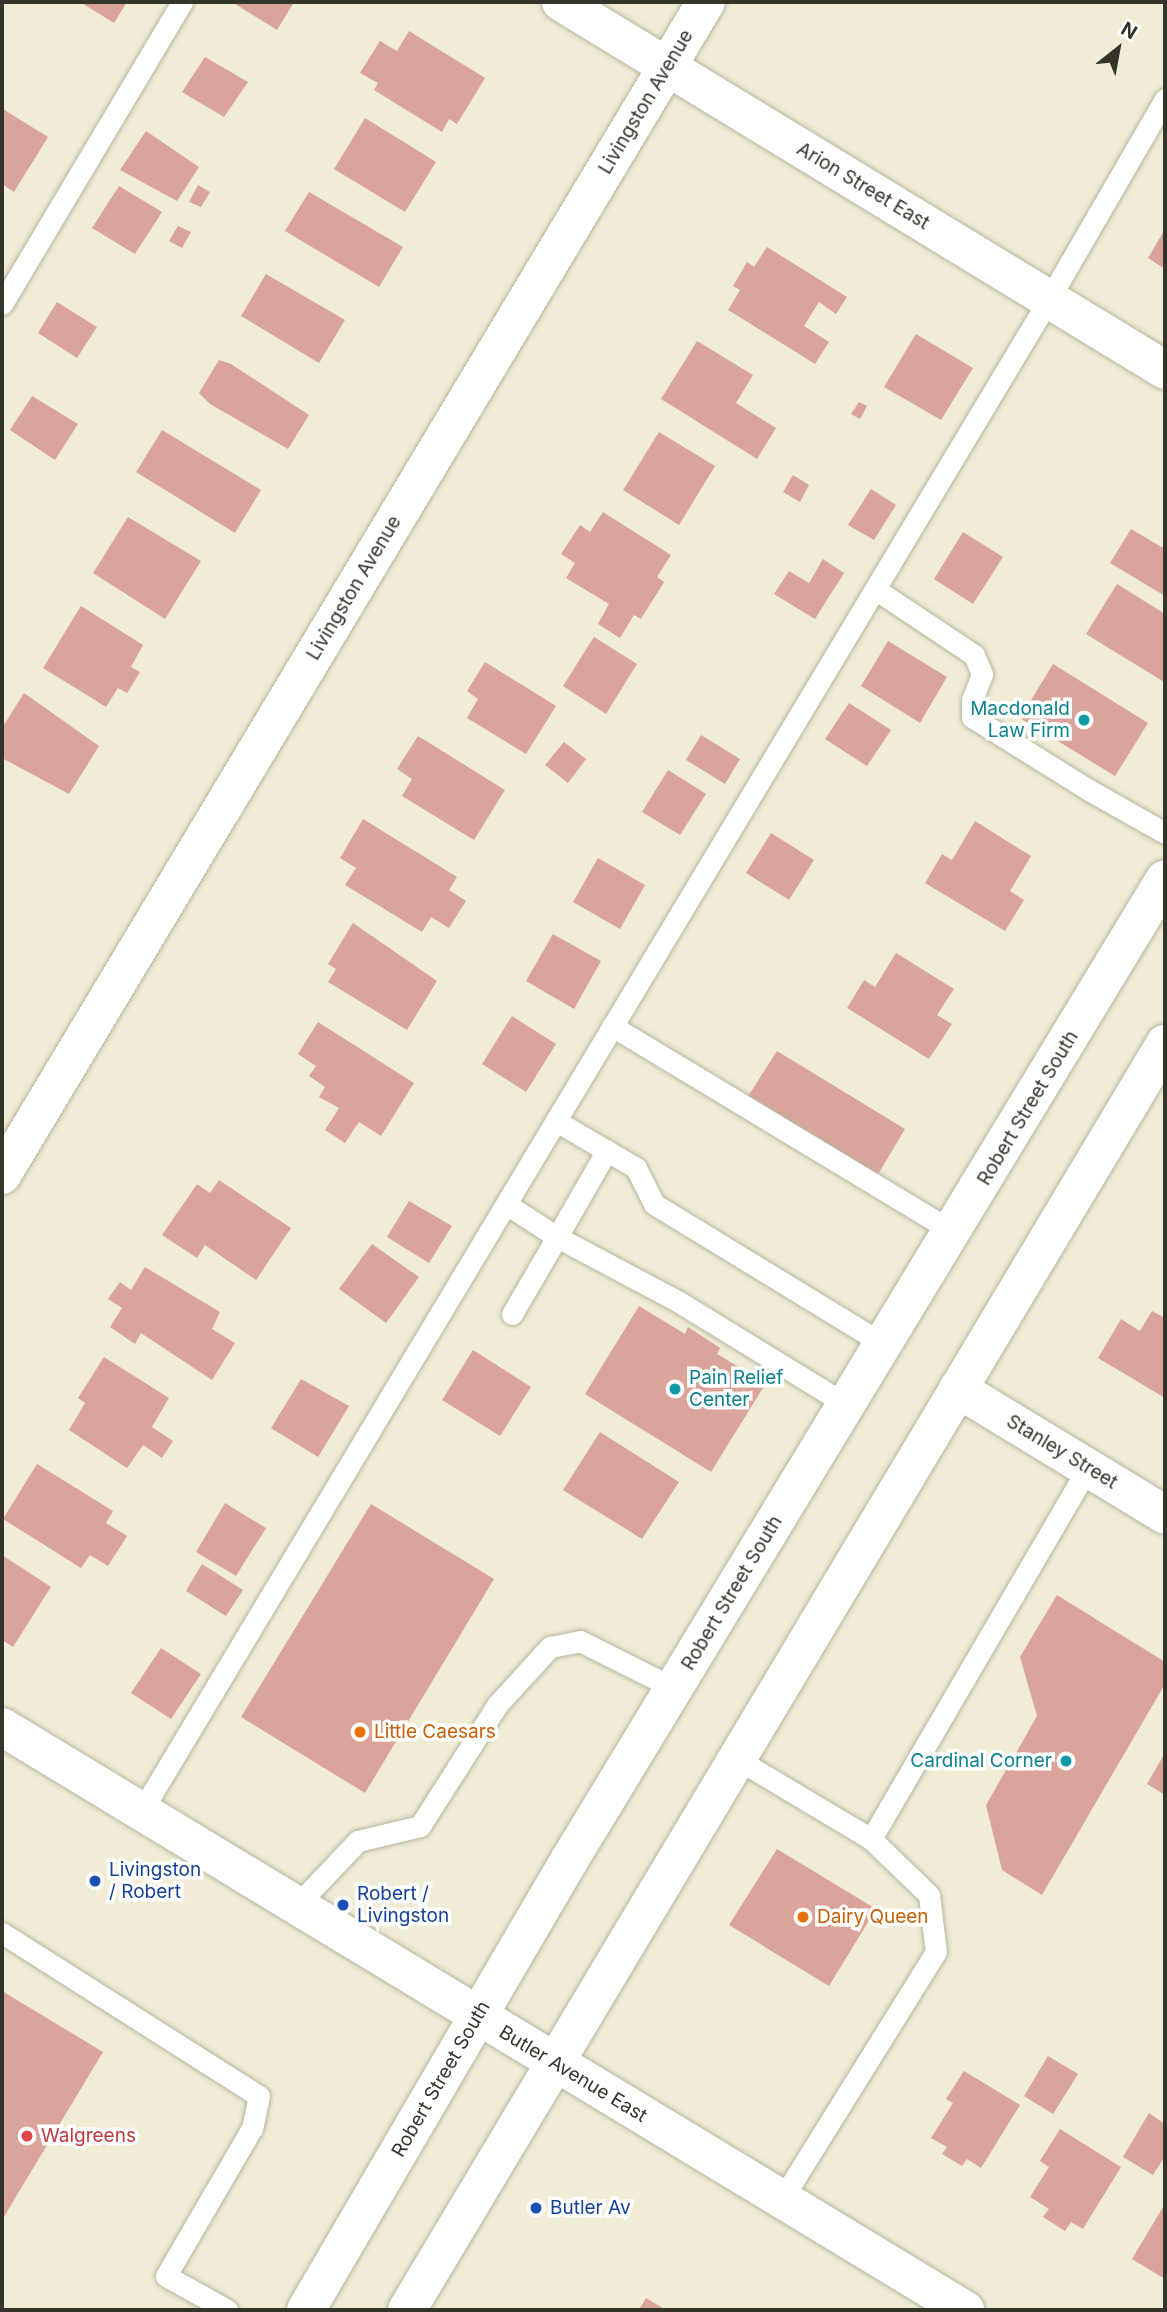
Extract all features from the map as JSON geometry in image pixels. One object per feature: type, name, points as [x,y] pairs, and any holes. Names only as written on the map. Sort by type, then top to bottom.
[{"type":"street","name":"Arion Street East","points":[[561,2],[1165,370]]},
{"type":"street","name":"Livingston Avenue","points":[[2,1175],[706,2]]},
{"type":"street","name":"Robert Street South","points":[[306,2310],[674,1689],[1165,879]]},
{"type":"street","points":[[407,2310],[1165,1044]]},
{"type":"street","name":"Stanley Street","points":[[958,1389],[1165,1515]]},
{"type":"street","name":"Butler Avenue East","points":[[2,1727],[965,2310]]},
{"type":"lane","points":[[2,304],[182,2]]},
{"type":"lane","points":[[141,1812],[1049,299],[1165,99]]},
{"type":"lane","points":[[875,589],[974,655],[982,674],[972,700],[972,717],[1089,790],[1165,833]]},
{"type":"lane","points":[[612,1026],[953,1232]]},
{"type":"lane","points":[[556,1121],[636,1167],[654,1204],[883,1344]]},
{"type":"lane","points":[[512,1314],[607,1150]]},
{"type":"lane","points":[[506,1204],[557,1237],[679,1302],[847,1405]]},
{"type":"lane","points":[[871,1839],[1088,1468]]},
{"type":"lane","points":[[296,1906],[358,1840],[420,1826],[497,1705],[550,1647],[580,1641],[674,1689]]},
{"type":"lane","points":[[737,1759],[871,1839],[929,1895],[936,1952],[782,2199]]},
{"type":"lane","points":[[2,1933],[259,2096],[252,2127],[166,2276],[227,2310]]},
{"type":"building","points":[[80,2],[127,2],[114,23]]},
{"type":"building","points":[[232,2],[294,2],[277,30]]},
{"type":"building","points":[[409,31],[485,78],[457,124],[449,119],[442,132],[374,90],[378,83],[360,73],[380,41],[397,51]]},
{"type":"building","points":[[205,57],[248,82],[224,117],[182,92]]},
{"type":"building","points":[[3,109],[48,137],[14,192],[2,184]]},
{"type":"building","points":[[365,118],[436,162],[405,212],[334,169]]},
{"type":"building","points":[[146,131],[199,167],[177,201],[120,170]]},
{"type":"building","points":[[198,185],[210,192],[201,207],[189,202]]},
{"type":"building","points":[[119,186],[162,212],[135,254],[92,228]]},
{"type":"building","points":[[309,192],[403,247],[379,287],[285,231]]},
{"type":"building","points":[[178,226],[191,232],[182,248],[169,241]]},
{"type":"building","points":[[1165,229],[1165,269],[1148,258]]},
{"type":"building","points":[[767,247],[847,297],[836,314],[819,302],[804,326],[829,342],[815,364],[728,310],[740,290],[733,286],[747,262],[754,267]]},
{"type":"building","points":[[266,274],[345,320],[319,363],[241,316]]},
{"type":"building","points":[[57,302],[97,327],[77,358],[38,333]]},
{"type":"building","points":[[916,334],[973,368],[941,420],[884,387]]},
{"type":"building","points":[[697,341],[753,375],[736,403],[776,428],[757,459],[661,399]]},
{"type":"building","points":[[219,360],[231,364],[309,415],[288,449],[210,404],[199,393]]},
{"type":"building","points":[[32,396],[78,424],[55,460],[10,430]]},
{"type":"building","points":[[859,402],[867,406],[860,419],[851,414]]},
{"type":"building","points":[[162,430],[261,490],[235,533],[136,472]]},
{"type":"building","points":[[659,432],[715,466],[679,525],[623,490]]},
{"type":"building","points":[[793,475],[809,485],[800,502],[783,492]]},
{"type":"building","points":[[871,489],[896,505],[874,540],[848,525]]},
{"type":"building","points":[[603,512],[671,555],[657,577],[664,582],[641,619],[634,615],[620,638],[598,624],[609,604],[566,578],[575,563],[561,554],[580,525],[590,532]]},
{"type":"building","points":[[128,517],[201,561],[165,619],[93,573]]},
{"type":"building","points":[[1131,529],[1165,549],[1165,596],[1110,563]]},
{"type":"building","points":[[963,532],[1003,557],[973,604],[934,579]]},
{"type":"building","points":[[823,559],[844,573],[815,619],[774,594],[789,571],[809,583]]},
{"type":"building","points":[[1117,584],[1165,614],[1164,682],[1086,634]]},
{"type":"building","points":[[81,606],[143,645],[131,667],[140,672],[127,693],[118,688],[106,707],[43,668]]},
{"type":"building","points":[[594,637],[637,664],[606,714],[563,686]]},
{"type":"building","points":[[888,641],[947,677],[920,723],[861,686]]},
{"type":"building","points":[[485,662],[556,706],[526,754],[467,718],[478,699],[467,691]]},
{"type":"building","name":"Macdonald Law Firm","points":[[1053,664],[1148,723],[1115,776],[1020,718]]},
{"type":"building","points":[[24,693],[99,746],[69,794],[2,758],[2,728]]},
{"type":"building","points":[[849,703],[891,730],[867,766],[825,739]]},
{"type":"building","points":[[701,735],[740,759],[725,784],[686,760]]},
{"type":"building","points":[[418,736],[505,790],[474,840],[402,796],[412,779],[397,769]]},
{"type":"building","points":[[564,742],[586,759],[568,783],[545,765]]},
{"type":"building","points":[[668,770],[706,794],[680,835],[642,812]]},
{"type":"building","points":[[363,819],[457,877],[449,890],[466,901],[449,928],[431,917],[422,932],[345,885],[356,868],[340,858]]},
{"type":"building","points":[[975,821],[1031,856],[1010,891],[1024,900],[1005,931],[925,883],[942,854],[952,860]]},
{"type":"building","points":[[771,833],[814,860],[789,900],[746,873]]},
{"type":"building","points":[[598,858],[645,885],[620,929],[573,902]]},
{"type":"building","points":[[353,923],[437,981],[407,1030],[328,982],[336,969],[328,964]]},
{"type":"building","points":[[553,934],[601,961],[574,1009],[526,981]]},
{"type":"building","points":[[896,953],[954,989],[937,1015],[952,1024],[929,1059],[847,1008],[864,980],[875,987]]},
{"type":"building","points":[[512,1016],[556,1044],[526,1092],[482,1064]]},
{"type":"building","points":[[318,1022],[414,1083],[381,1136],[359,1122],[345,1143],[325,1130],[339,1108],[319,1097],[325,1087],[309,1076],[316,1066],[298,1054]]},
{"type":"building","points":[[777,1051],[905,1129],[877,1176],[747,1098]]},
{"type":"building","points":[[219,1180],[291,1228],[256,1280],[205,1245],[197,1258],[162,1235],[197,1184],[210,1193]]},
{"type":"building","points":[[409,1201],[452,1226],[429,1263],[387,1237]]},
{"type":"building","points":[[372,1244],[419,1277],[386,1323],[339,1289]]},
{"type":"building","points":[[145,1267],[220,1312],[212,1329],[235,1343],[212,1380],[141,1333],[135,1344],[110,1327],[122,1308],[108,1299],[120,1282],[131,1290]]},
{"type":"building","name":"Pain Relief Center","points":[[639,1306],[685,1334],[688,1327],[720,1348],[717,1354],[766,1383],[711,1472],[585,1394]]},
{"type":"building","points":[[1152,1311],[1165,1318],[1165,1398],[1098,1358],[1121,1319],[1140,1331]]},
{"type":"building","points":[[473,1350],[531,1387],[500,1436],[442,1400]]},
{"type":"building","points":[[104,1357],[169,1398],[152,1427],[173,1441],[162,1458],[143,1445],[127,1468],[69,1430],[85,1403],[78,1398]]},
{"type":"building","points":[[301,1379],[349,1406],[318,1457],[271,1428]]},
{"type":"building","points":[[600,1432],[679,1482],[642,1539],[563,1490]]},
{"type":"building","points":[[37,1464],[113,1511],[106,1523],[127,1536],[108,1566],[90,1555],[81,1568],[3,1519]]},
{"type":"building","points":[[225,1503],[266,1528],[236,1576],[196,1552]]},
{"type":"building","points":[[371,1504],[494,1579],[365,1793],[241,1717]]},
{"type":"building","points":[[2,1555],[51,1587],[13,1647],[2,1640]]},
{"type":"building","points":[[202,1564],[243,1590],[226,1616],[186,1591]]},
{"type":"building","name":"Cardinal Corner","points":[[1057,1595],[1165,1662],[1165,1684],[1042,1895],[1002,1870],[986,1805],[1037,1716],[1020,1657]]},
{"type":"building","points":[[161,1648],[201,1674],[171,1719],[131,1693]]},
{"type":"building","points":[[1165,1753],[1165,1795],[1147,1784]]},
{"type":"building","name":"Dairy Queen","points":[[777,1849],[876,1909],[829,1986],[729,1925]]},
{"type":"building","name":"Walgreens","points":[[2,1991],[103,2052],[2,2220]]},
{"type":"building","points":[[1048,2056],[1078,2074],[1053,2114],[1024,2096]]},
{"type":"building","points":[[964,2071],[1020,2105],[981,2168],[967,2159],[962,2166],[942,2154],[947,2147],[931,2138],[953,2103],[946,2099]]},
{"type":"building","points":[[1149,2113],[1165,2124],[1165,2156],[1153,2175],[1123,2157]]},
{"type":"building","points":[[1060,2129],[1121,2167],[1083,2229],[1071,2222],[1065,2231],[1043,2217],[1049,2209],[1030,2197],[1049,2167],[1040,2161]]},
{"type":"building","points":[[1163,2207],[1165,2208],[1165,2279],[1132,2259]]},
{"type":"building","points":[[646,2298],[666,2310],[639,2310]]},
{"type":"place","name":"Macdonald Law Firm","points":[[1084,720]]},
{"type":"place","name":"Pain Relief Center","points":[[675,1389]]},
{"type":"place","name":"Little Caesars","points":[[360,1732]]},
{"type":"place","name":"Cardinal Corner","points":[[1066,1761]]},
{"type":"place","name":"Livingston / Robert","points":[[95,1881]]},
{"type":"place","name":"Robert / Livingston","points":[[343,1905]]},
{"type":"place","name":"Dairy Queen","points":[[803,1917]]},
{"type":"place","name":"Walgreens","points":[[27,2136]]},
{"type":"place","name":"Butler Av","points":[[536,2208]]}]
